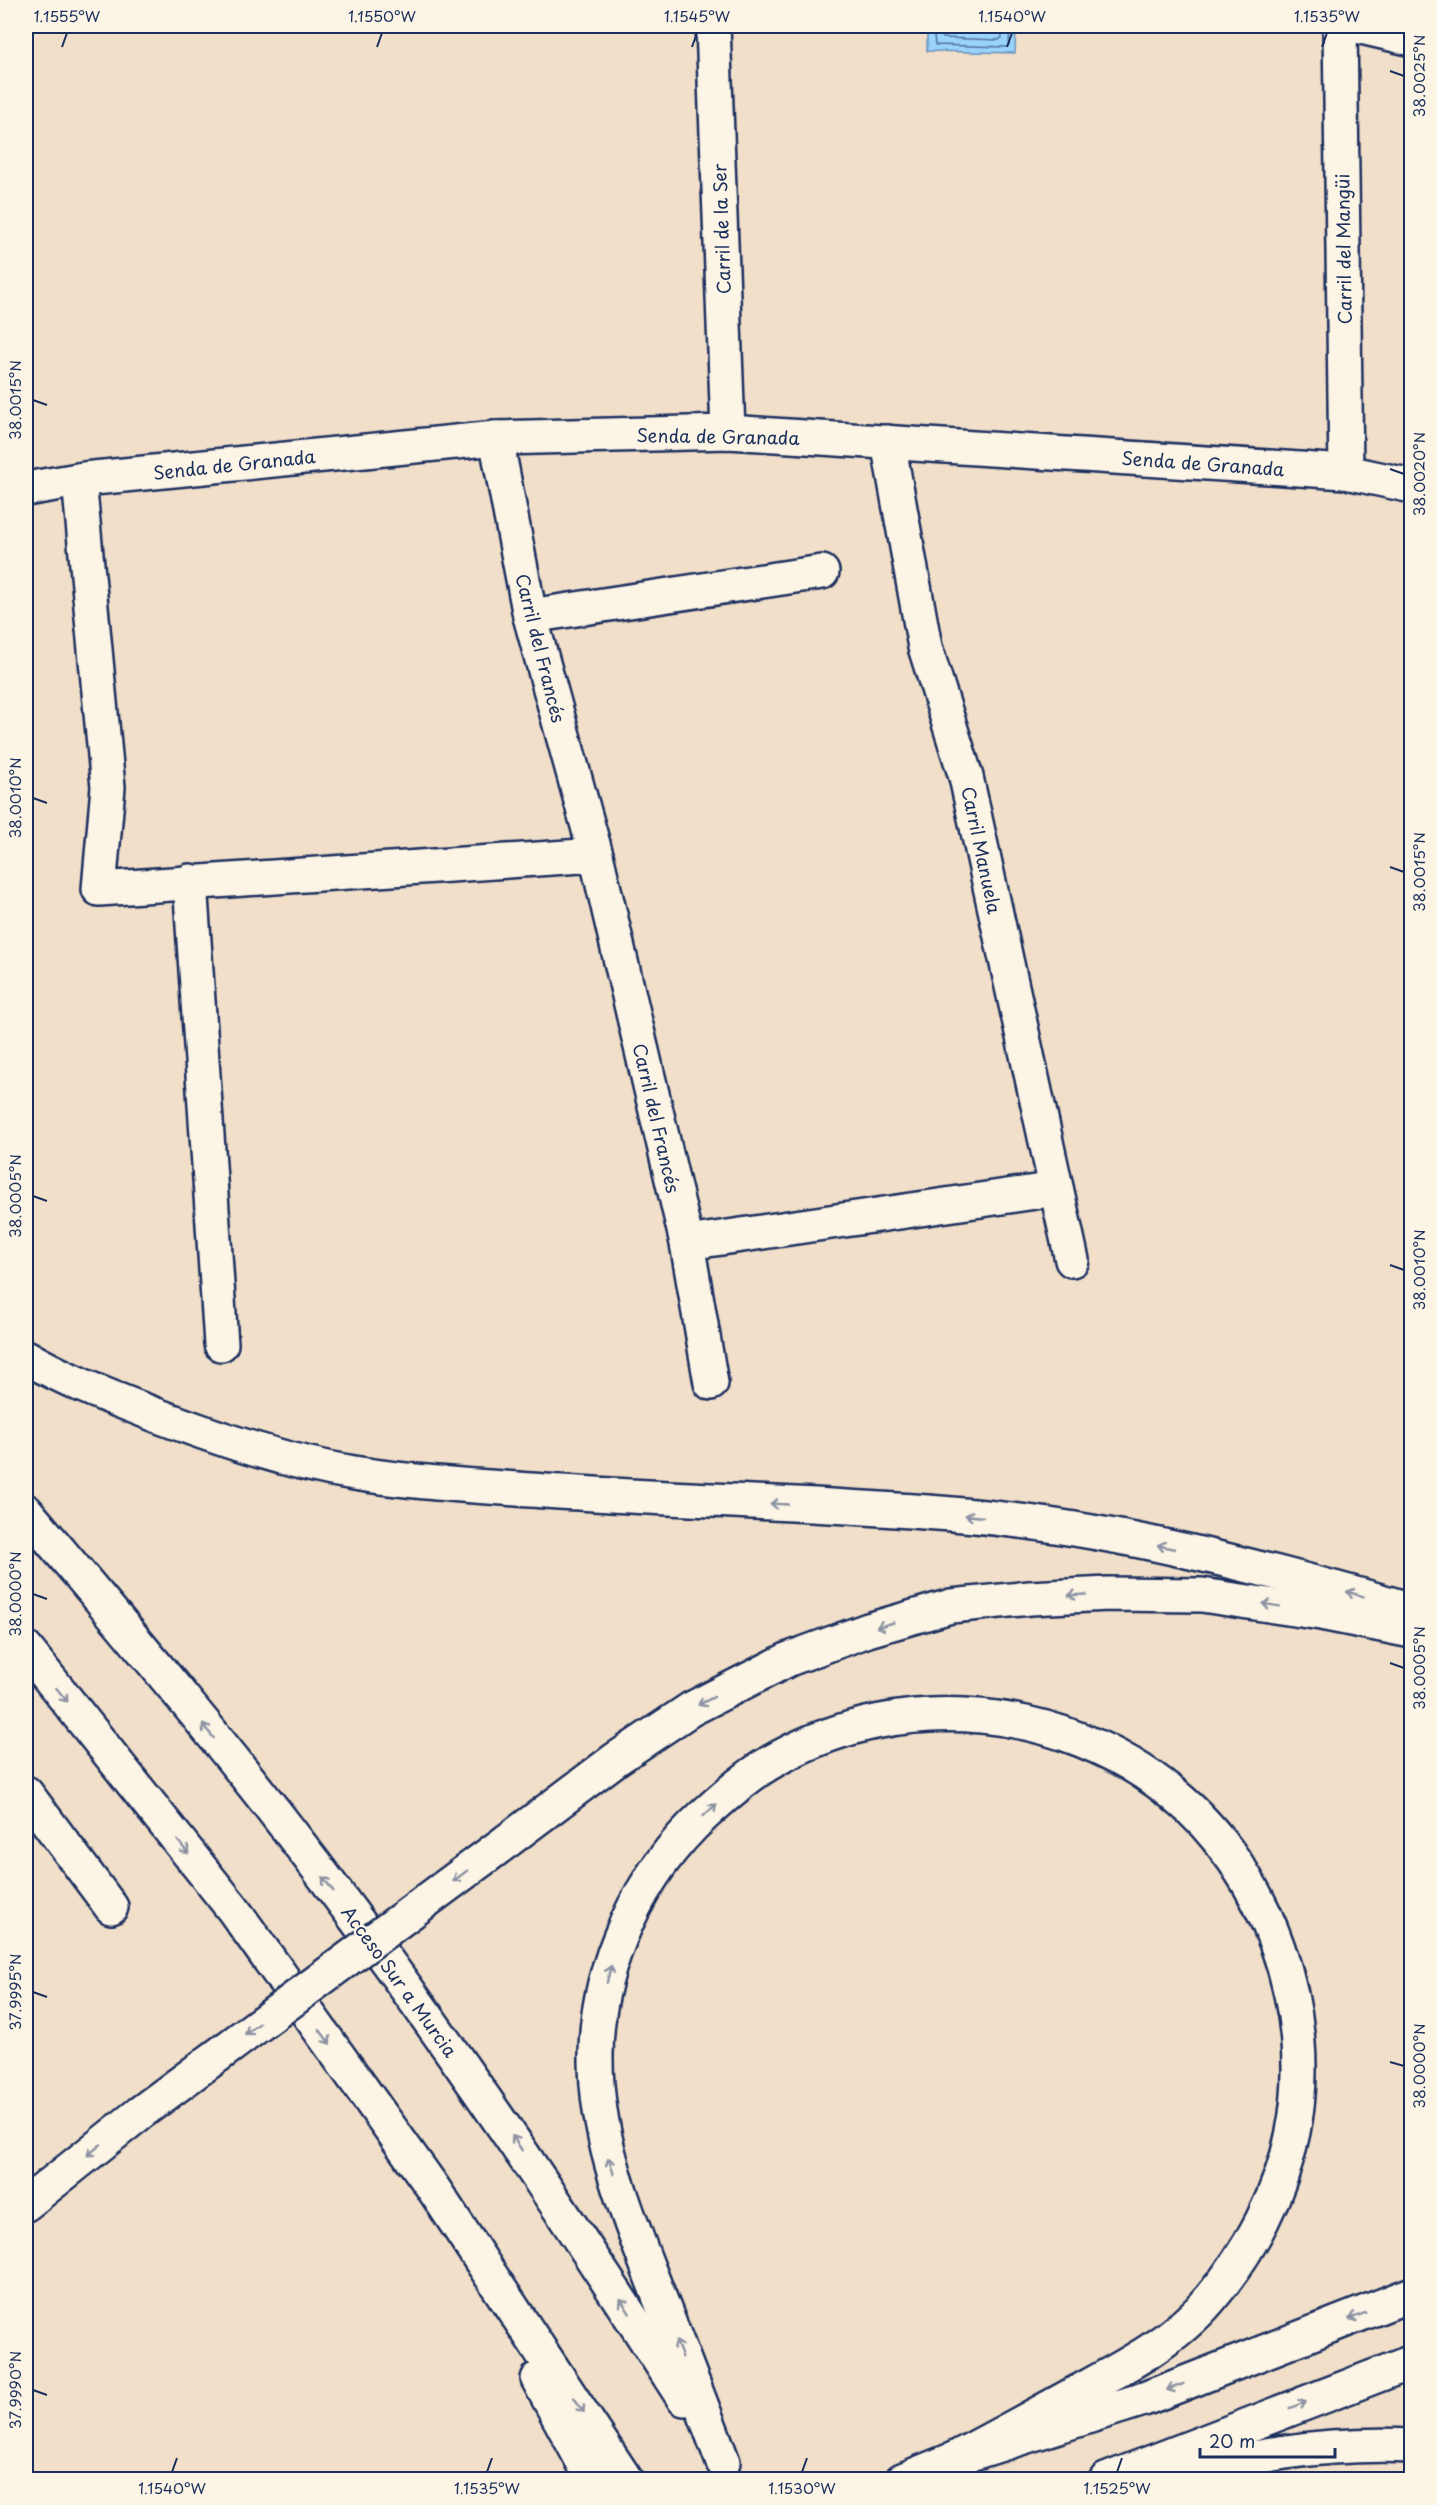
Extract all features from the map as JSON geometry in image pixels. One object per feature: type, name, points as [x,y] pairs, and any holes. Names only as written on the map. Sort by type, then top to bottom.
[{"type":"main road","name":"Carril de la Ser","points":[[713,26],[728,432]]},
{"type":"main road","name":"Carril del Mangüi","points":[[1340,26],[1346,472]]},
{"type":"main road","points":[[1357,26],[1412,39]]},
{"type":"main road","name":"Senda de Granada","points":[[26,489],[79,480],[496,438],[728,432],[1346,472],[1412,486]]},
{"type":"main road","name":"Carril del Francés","points":[[496,438],[530,616],[596,855],[687,1243],[711,1383]]},
{"type":"main road","name":"Carril Manuela","points":[[888,442],[925,648],[966,777],[1072,1260]]},
{"type":"main road","points":[[79,480],[108,787],[99,889],[596,855]]},
{"type":"main road","points":[[530,616],[822,572]]},
{"type":"main road","points":[[190,881],[221,1344]]},
{"type":"main road","points":[[687,1243],[1056,1189]]},
{"type":"main road","points":[[26,1357],[109,1397],[195,1430],[278,1456],[354,1473],[571,1493],[953,1514],[1039,1524],[1220,1560],[1412,1610]]},
{"type":"main road","name":"Acceso Sur a Murcia","points":[[26,1510],[276,1814],[405,1986],[516,2141],[729,2471]]},
{"type":"main road","points":[[26,2204],[140,2113],[616,1759],[691,1709],[789,1659],[868,1630],[951,1606],[1108,1593],[1202,1595],[1321,1613],[1412,1631]]},
{"type":"main road","points":[[26,1649],[233,1909],[431,2185],[626,2480]]},
{"type":"main road","points":[[729,2471],[623,2204],[606,2148],[598,2101],[595,2052],[600,2007],[612,1959],[629,1919],[658,1868],[696,1823],[731,1791],[776,1759],[819,1738],[864,1723],[908,1716],[964,1714],[1017,1720],[1073,1735],[1126,1761],[1174,1795],[1208,1828],[1240,1870],[1266,1917],[1293,2001],[1298,2049],[1298,2093],[1293,2132],[1279,2181],[1261,2223],[1238,2262],[1210,2300],[1179,2331],[1113,2373],[954,2459]]},
{"type":"main road","points":[[26,1793],[111,1907]]},
{"type":"main road","points":[[431,2185],[593,2480]]},
{"type":"main road","points":[[902,2480],[954,2459],[1144,2399],[1412,2294]]},
{"type":"main road","points":[[1106,2480],[1412,2362]]},
{"type":"main road","points":[[1157,2480],[1210,2465],[1282,2451],[1359,2444],[1412,2446]]},
{"type":"water","points":[[927,26],[1016,26],[1015,53],[927,51]]}]
